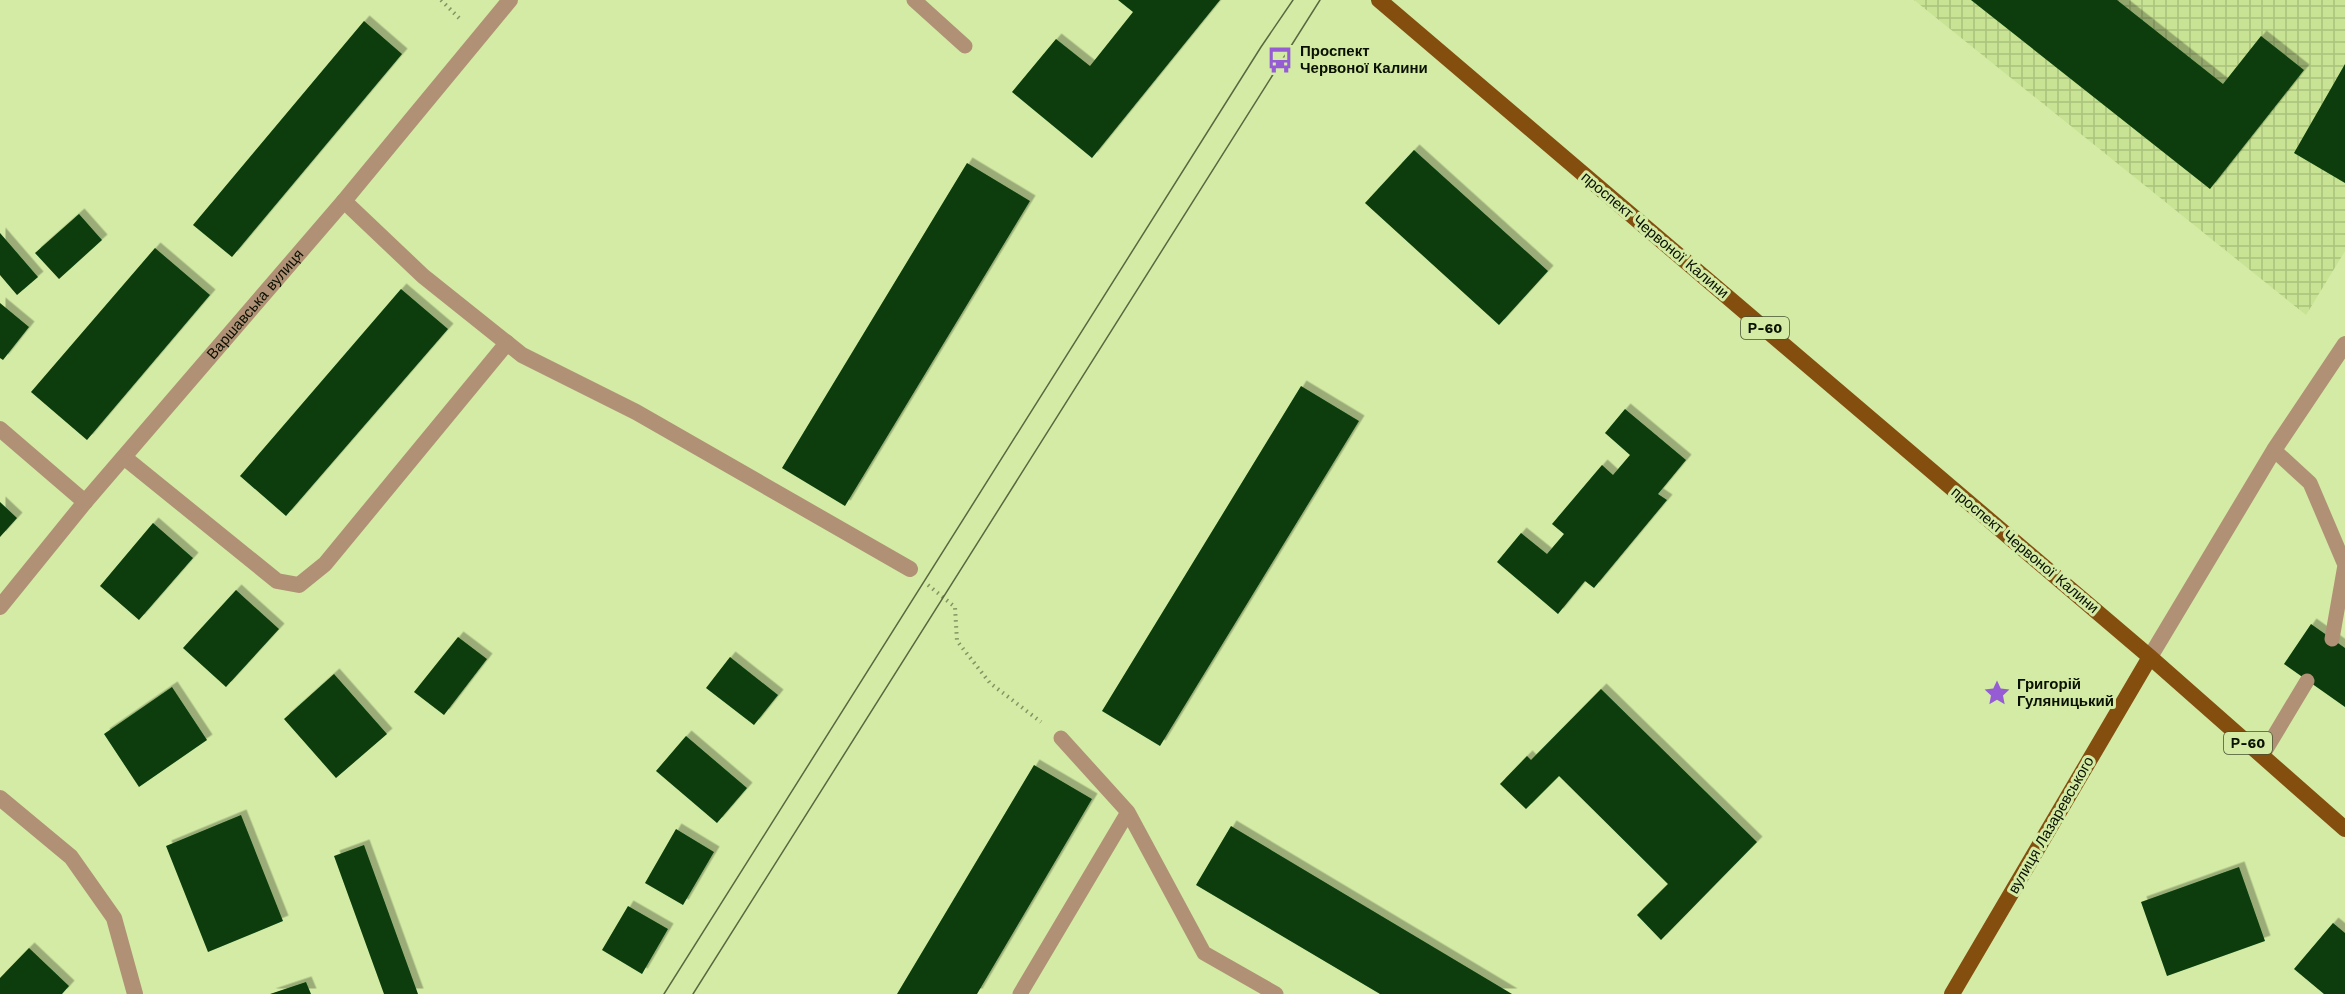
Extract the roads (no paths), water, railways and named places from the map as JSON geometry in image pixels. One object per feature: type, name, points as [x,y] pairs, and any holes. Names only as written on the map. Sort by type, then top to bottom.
[{"type":"main road","name":"проспект Червоної Калини","points":[[1379,0],[2150,657]]},
{"type":"main road","name":"Р-60","points":[[2150,657],[2345,829]]},
{"type":"main road","name":"вулиця Лазаревського","points":[[1952,994],[2150,657]]},
{"type":"street","name":"Варшавська вулиця","points":[[0,607],[85,502],[344,201],[510,0]]},
{"type":"street","points":[[344,201],[423,276],[522,355],[636,412],[910,569]]},
{"type":"street","points":[[125,458],[277,581],[299,585],[325,564],[507,343]]},
{"type":"street","points":[[2150,657],[2274,450],[2345,344]]},
{"type":"street","points":[[0,429],[85,502]]},
{"type":"street","points":[[0,798],[71,857],[114,918],[135,994]]},
{"type":"lane","points":[[914,0],[965,46]]},
{"type":"lane","points":[[2274,450],[2310,483],[2345,565],[2332,639]]},
{"type":"lane","points":[[2262,756],[2307,681]]},
{"type":"lane","points":[[1061,738],[1128,812],[1204,953],[1276,994]]},
{"type":"lane","points":[[1020,994],[1128,812]]},
{"type":"tram line","points":[[664,994],[1261,47],[1293,0]]},
{"type":"tram line","points":[[693,994],[1320,0]]},
{"type":"place","name":"Проспект Червоної Калини","points":[[1280,60]]},
{"type":"place","name":"Григорій Гуляницький","points":[[1997,693]]}]
